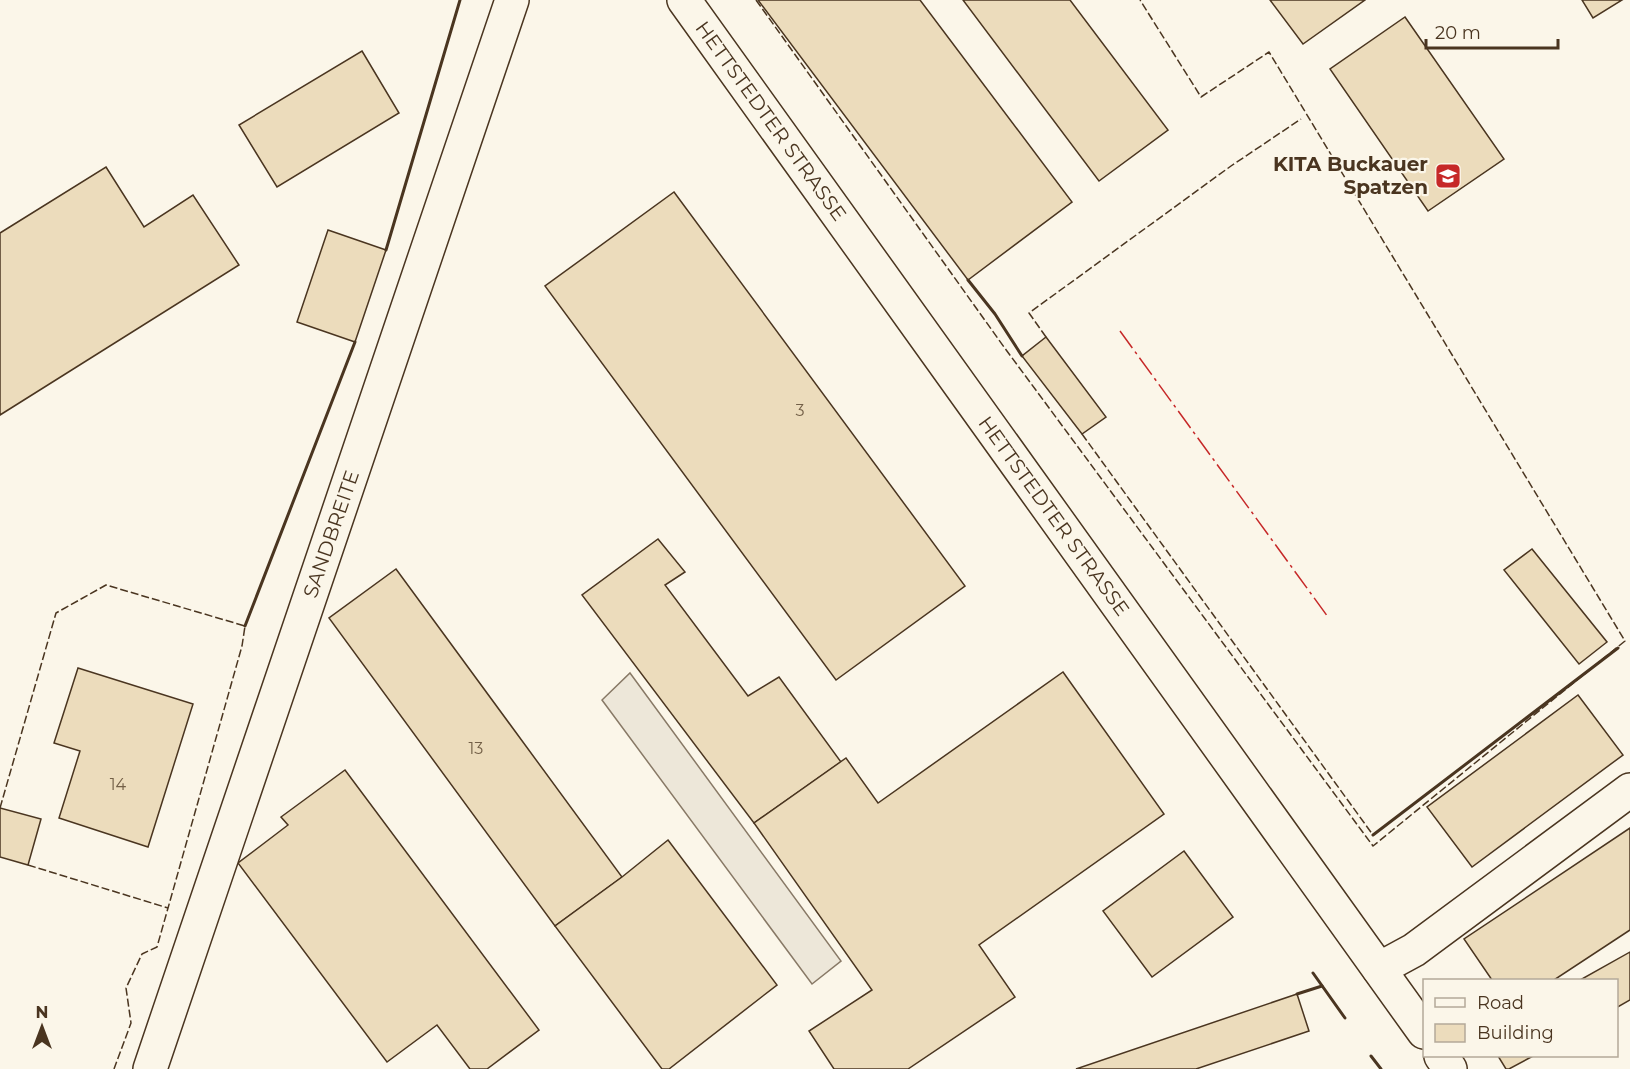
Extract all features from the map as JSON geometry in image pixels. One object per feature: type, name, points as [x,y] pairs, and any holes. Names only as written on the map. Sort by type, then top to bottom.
[{"type":"street","name":"SANDBREITE","points":[[150,1069],[512,0]]},
{"type":"street","name":"HETTSTEDTER STRASSE","points":[[684,0],[1423,1029]]},
{"type":"street","points":[[1379,969],[1414,950],[1630,790]]},
{"type":"shaded area","points":[[630,673],[841,961],[812,984],[602,700]]},
{"type":"building","points":[[758,0],[920,0],[1072,202],[968,280]]},
{"type":"building","points":[[963,0],[1070,0],[1168,130],[1099,181]]},
{"type":"building","points":[[1270,0],[1365,0],[1303,44]]},
{"type":"building","points":[[1582,0],[1622,0],[1593,18]]},
{"type":"building","points":[[1405,17],[1504,159],[1428,211],[1330,69]]},
{"type":"building","points":[[362,51],[399,113],[277,187],[239,125]]},
{"type":"building","points":[[106,167],[144,227],[193,195],[239,265],[0,415],[0,233]]},
{"type":"building","points":[[674,192],[965,586],[836,680],[545,286]]},
{"type":"building","points":[[328,230],[386,250],[355,342],[297,322]]},
{"type":"building","points":[[1046,337],[1106,417],[1082,434],[1022,356]]},
{"type":"building","points":[[658,539],[685,572],[665,585],[748,696],[779,677],[841,762],[754,823],[582,595]]},
{"type":"building","points":[[1532,549],[1607,642],[1579,664],[1504,570]]},
{"type":"building","points":[[396,569],[622,877],[555,926],[329,618]]},
{"type":"building","points":[[78,668],[193,704],[148,847],[59,818],[80,751],[54,743]]},
{"type":"building","points":[[1063,672],[1164,814],[979,945],[1015,997],[908,1069],[834,1069],[809,1031],[872,990],[754,823],[846,758],[878,803]]},
{"type":"building","points":[[1578,695],[1623,755],[1472,867],[1427,807]]},
{"type":"building","points":[[345,770],[539,1030],[487,1069],[470,1069],[437,1025],[387,1062],[238,863],[288,825],[281,817]]},
{"type":"building","points":[[0,808],[41,819],[28,865],[0,857]]},
{"type":"building","points":[[1630,828],[1630,930],[1556,979],[1491,979],[1464,939]]},
{"type":"building","points":[[668,840],[777,985],[669,1069],[662,1069],[555,926]]},
{"type":"building","points":[[1184,851],[1233,917],[1152,977],[1103,911]]},
{"type":"building","points":[[1630,952],[1630,1000],[1618,1007],[1618,979],[1582,979]]},
{"type":"building","points":[[1297,994],[1309,1031],[1196,1069],[1076,1069]]},
{"type":"building","points":[[1499,1057],[1531,1057],[1509,1069],[1506,1069]]},
{"type":"fence","points":[[756,0],[1004,347],[1373,846],[1625,641],[1269,52],[1201,97],[1140,0]]},
{"type":"fence","points":[[1046,337],[1029,313],[1231,166],[1301,119]]},
{"type":"fence","points":[[1082,434],[1373,835]]},
{"type":"fence","points":[[0,808],[56,613],[106,585],[245,626],[242,646],[157,947],[142,954],[126,988],[131,1023],[114,1069]]},
{"type":"fence","points":[[28,865],[168,908]]},
{"type":"wall","points":[[386,250],[460,0]]},
{"type":"wall","points":[[968,280],[995,314],[1022,356]]},
{"type":"wall","points":[[245,626],[355,342]]},
{"type":"wall","points":[[1373,835],[1618,648]]},
{"type":"wall","points":[[1313,973],[1345,1018]]},
{"type":"wall","points":[[1297,994],[1322,986]]},
{"type":"wall","points":[[1371,1056],[1381,1069]]},
{"type":"power","points":[[1120,331],[1328,617]]},
{"type":"place","name":"KITA Buckauer Spatzen","points":[[1448,176]]}]
